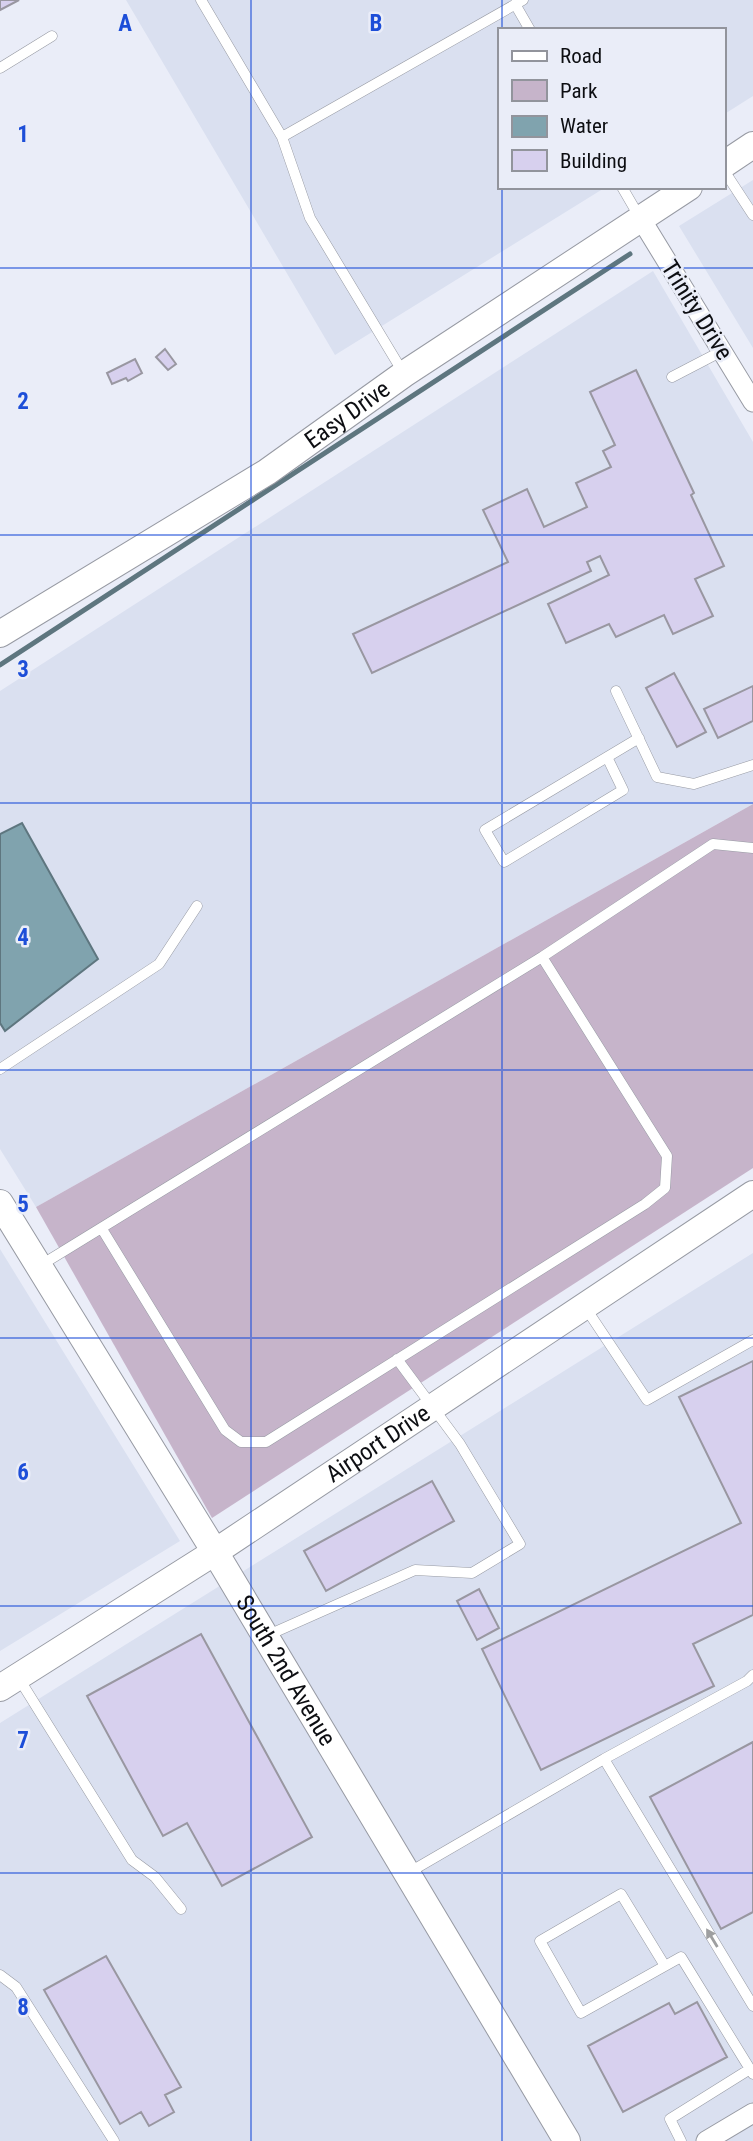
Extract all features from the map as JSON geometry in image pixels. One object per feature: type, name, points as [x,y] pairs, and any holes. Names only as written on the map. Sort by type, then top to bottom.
[{"type":"street","points":[[725,166],[753,145]]},
{"type":"street","name":"Easy Drive","points":[[0,634],[267,471],[404,374],[686,189]]},
{"type":"street","name":"Trinity Drive","points":[[640,219],[753,402]]},
{"type":"street","name":"Airport Drive","points":[[9,1682],[215,1552],[753,1194]]},
{"type":"street","name":"South 2nd Avenue","points":[[0,1203],[215,1552],[567,2141]]},
{"type":"street","points":[[712,2140],[753,2113]]},
{"type":"lane","points":[[201,0],[282,137],[310,218],[404,374]]},
{"type":"lane","points":[[282,137],[519,2],[529,28]]},
{"type":"lane","points":[[0,68],[52,36]]},
{"type":"lane","points":[[725,170],[753,215]]},
{"type":"lane","points":[[623,189],[640,219]]},
{"type":"lane","points":[[672,377],[722,351]]},
{"type":"lane","points":[[616,691],[657,777],[694,784],[753,765]]},
{"type":"lane","points":[[607,757],[623,790],[504,862],[485,830],[607,757],[639,738]]},
{"type":"lane","points":[[39,1266],[542,957],[713,844],[753,848]]},
{"type":"lane","points":[[0,1069],[159,964],[197,906]]},
{"type":"lane","points":[[102,1229],[225,1430],[241,1442],[266,1442],[645,1204],[666,1188],[667,1156],[542,957]]},
{"type":"lane","points":[[584,1306],[647,1400],[753,1340]]},
{"type":"lane","points":[[265,1636],[415,1570],[472,1573],[520,1544],[460,1444],[397,1359]]},
{"type":"lane","points":[[407,1874],[604,1759],[750,1678],[753,1691]]},
{"type":"lane","points":[[9,1682],[132,1860],[155,1877],[181,1909]]},
{"type":"lane","points":[[604,1759],[750,2001]]},
{"type":"lane","points":[[664,1966],[621,1894],[540,1941],[582,2013],[681,1957],[752,2071],[670,2119],[681,2141]]},
{"type":"lane","points":[[0,1975],[16,1987],[114,2141]]},
{"type":"shaded area","points":[[126,0],[753,0],[753,96],[725,114],[725,28],[498,28],[498,189],[603,189],[335,355]]},
{"type":"shaded area","points":[[753,180],[753,348],[679,226]]},
{"type":"shaded area","points":[[653,271],[753,442],[753,804],[36,1207],[0,1149],[0,691]]},
{"type":"shaded area","points":[[0,1249],[180,1541],[0,1651]]},
{"type":"shaded area","points":[[753,1253],[753,2141],[0,2141],[0,1723]]},
{"type":"green space","points":[[753,804],[753,1168],[212,1518],[36,1207]]},
{"type":"water","points":[[22,823],[98,959],[5,1031],[0,1023],[0,834]]},
{"type":"building","points":[[0,0],[19,0],[0,10]]},
{"type":"building","points":[[165,349],[176,364],[168,370],[156,357]]},
{"type":"building","points":[[135,359],[142,373],[128,381],[126,378],[112,384],[107,373]]},
{"type":"building","points":[[636,370],[694,493],[691,495],[724,566],[695,579],[713,616],[673,634],[664,615],[616,637],[609,624],[566,643],[548,604],[609,575],[600,556],[587,562],[591,571],[372,673],[353,634],[508,562],[483,510],[527,489],[544,527],[587,507],[576,483],[611,467],[603,451],[615,445],[590,392]]},
{"type":"building","points":[[674,673],[706,732],[677,747],[646,688]]},
{"type":"building","points":[[753,686],[753,721],[718,738],[704,709]]},
{"type":"building","points":[[753,1361],[753,1615],[693,1644],[714,1686],[541,1770],[482,1649],[741,1523],[679,1397]]},
{"type":"building","points":[[432,1481],[454,1521],[326,1591],[304,1551]]},
{"type":"building","points":[[479,1589],[499,1628],[477,1640],[457,1601]]},
{"type":"building","points":[[201,1634],[312,1837],[222,1886],[187,1823],[163,1836],[87,1696]]},
{"type":"building","points":[[753,1742],[753,1912],[721,1929],[650,1797]]},
{"type":"building","points":[[106,1956],[181,2087],[165,2095],[174,2112],[149,2126],[141,2112],[120,2124],[44,1990]]},
{"type":"building","points":[[697,2002],[727,2057],[623,2112],[588,2046],[669,2003],[675,2014]]},
{"type":"waterway","points":[[0,665],[630,254]]}]
